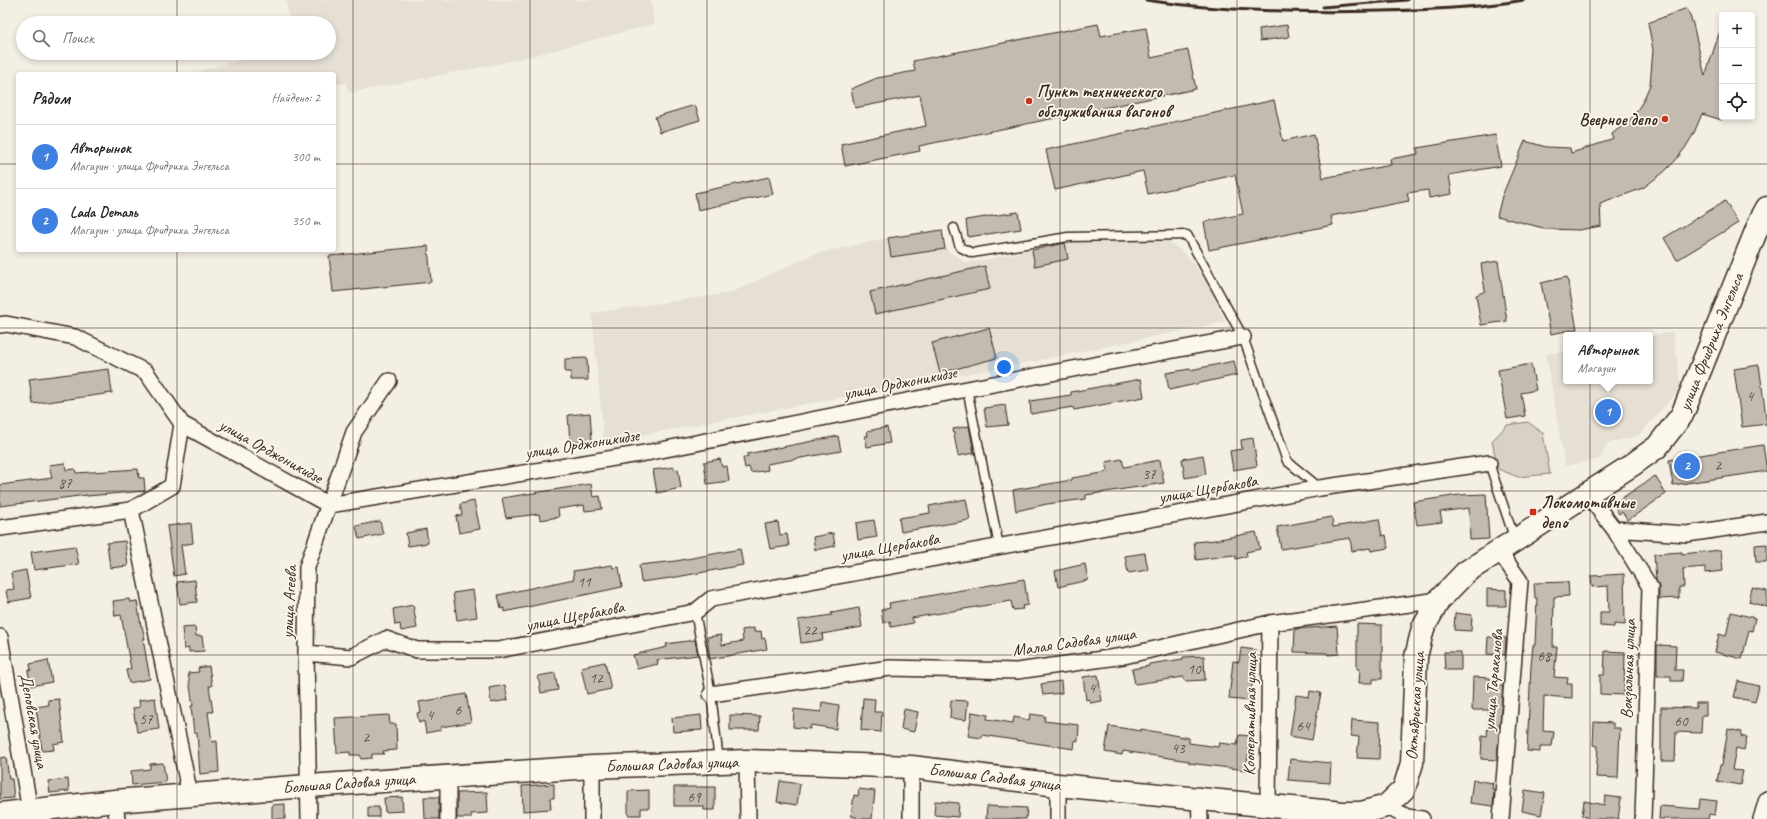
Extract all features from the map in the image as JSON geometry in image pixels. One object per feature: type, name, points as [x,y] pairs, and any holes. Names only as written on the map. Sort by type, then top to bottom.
[{"type":"main road","name":"улица Фридриха Энгельса","points":[[1439,600],[1466,572],[1657,447],[1682,415],[1761,219],[1767,208]]},
{"type":"main road","name":"Октябрьская улица","points":[[1343,816],[1361,814],[1386,806],[1404,789],[1412,763],[1416,657],[1423,628],[1439,600]]},
{"type":"main road","name":"Большая Садовая улица","points":[[0,814],[30,811],[116,810],[190,795],[308,786],[592,767],[747,761],[911,767],[1058,785],[1200,809],[1268,805],[1343,816]]},
{"type":"street","points":[[0,326],[6,324],[76,337],[146,372],[182,424],[172,486],[131,510],[0,528]]},
{"type":"street","name":"улица Орджоникидзе","points":[[182,424],[329,505],[651,452],[967,389],[1243,337]]},
{"type":"street","name":"улица Агеева","points":[[309,819],[306,653],[307,567],[354,432],[389,381]]},
{"type":"street","name":"улица Щербакова","points":[[306,653],[351,657],[386,639],[417,650],[498,650],[696,612],[711,599],[1320,488],[1489,463]]},
{"type":"street","name":"Вокзальная улица","points":[[1587,494],[1614,530],[1650,587],[1644,819]]},
{"type":"street","points":[[131,510],[190,795]]},
{"type":"street","points":[[1614,530],[1687,534],[1767,522]]},
{"type":"street","name":"улица Тараканова","points":[[1501,819],[1520,581],[1507,546]]},
{"type":"street","name":"Малая Садовая улица","points":[[711,694],[890,668],[1017,671],[1124,656],[1270,623],[1439,600]]},
{"type":"street","name":"Кооперативная улица","points":[[1268,805],[1270,623]]},
{"type":"street","name":"Деповская улица","points":[[0,637],[30,811]]},
{"type":"street","points":[[747,761],[748,819]]},
{"type":"street","points":[[592,767],[592,819]]},
{"type":"street","points":[[911,767],[911,819]]},
{"type":"street","points":[[448,777],[448,819]]},
{"type":"street","points":[[1058,785],[1058,819]]},
{"type":"street","points":[[1761,819],[1767,799]]},
{"type":"street","points":[[1386,806],[1407,817],[1422,819]]},
{"type":"lane","points":[[954,228],[960,247],[972,253],[1068,237],[1187,235],[1243,337],[1288,461],[1320,488]]},
{"type":"lane","points":[[967,389],[999,546]]},
{"type":"lane","points":[[1489,463],[1507,546]]},
{"type":"lane","points":[[696,612],[711,694],[719,762]]},
{"type":"shaded area","points":[[286,0],[651,0],[654,24],[512,61],[349,93],[346,83],[336,84],[336,72],[197,72],[239,60],[336,60],[336,16],[289,16]]},
{"type":"shaded area","points":[[942,230],[945,249],[967,263],[1065,243],[1166,239],[1184,253],[1198,269],[1210,288],[1225,322],[1030,362],[604,442],[592,313],[730,293],[814,254],[888,238]]},
{"type":"shaded area","points":[[1673,332],[1681,388],[1638,436],[1608,443],[1600,459],[1565,466],[1546,354],[1563,351],[1563,384],[1653,384],[1653,335]]},
{"type":"shaded area","points":[[1528,422],[1543,433],[1550,474],[1518,477],[1498,469],[1492,441],[1507,425]]},
{"type":"building","name":"Веерное депо","points":[[1687,8],[1693,24],[1705,76],[1719,34],[1719,119],[1702,114],[1693,135],[1685,148],[1664,172],[1643,188],[1600,204],[1601,226],[1579,230],[1547,229],[1497,216],[1502,196],[1525,141],[1546,147],[1570,148],[1571,153],[1614,139],[1612,134],[1633,117],[1643,101],[1650,85],[1653,50],[1648,23]]},
{"type":"building","name":"Пункт технического обслуживания вагонов","points":[[1098,24],[1101,36],[1146,28],[1151,58],[1188,50],[1196,89],[919,146],[920,151],[845,166],[841,144],[926,126],[920,95],[855,108],[851,89],[877,78],[915,71],[913,61]]},
{"type":"building","points":[[1287,25],[1289,37],[1260,41],[1259,29]]},
{"type":"building","points":[[1274,100],[1283,141],[1314,134],[1323,178],[1391,165],[1390,159],[1418,154],[1417,148],[1495,135],[1501,166],[1449,175],[1452,194],[1429,198],[1428,190],[1407,193],[1409,201],[1331,216],[1333,225],[1209,250],[1204,222],[1243,214],[1235,175],[1148,194],[1143,171],[1055,190],[1046,150]]},
{"type":"building","points":[[695,105],[700,120],[660,132],[655,117]]},
{"type":"building","points":[[769,177],[773,194],[698,210],[695,193]]},
{"type":"building","points":[[1725,201],[1738,223],[1677,260],[1664,238]]},
{"type":"building","points":[[1018,212],[1021,229],[968,237],[966,220]]},
{"type":"building","points":[[942,230],[945,249],[891,257],[888,238]]},
{"type":"building","points":[[1065,243],[1068,259],[1035,266],[1032,250]]},
{"type":"building","points":[[428,246],[431,282],[333,292],[329,256]]},
{"type":"building","points":[[1498,261],[1507,321],[1481,325],[1476,295],[1485,291],[1481,264]]},
{"type":"building","points":[[985,266],[990,289],[875,314],[870,292]]},
{"type":"building","points":[[1567,277],[1577,329],[1551,334],[1541,283]]},
{"type":"building","points":[[989,328],[997,358],[940,373],[932,343]]},
{"type":"building","points":[[587,358],[588,380],[571,380],[571,372],[565,372],[565,359]]},
{"type":"building","points":[[1234,361],[1237,375],[1169,390],[1166,373],[1190,370]]},
{"type":"building","points":[[1531,364],[1536,390],[1521,393],[1525,416],[1507,419],[1498,370]]},
{"type":"building","points":[[1759,365],[1767,424],[1742,427],[1734,369]]},
{"type":"building","points":[[109,369],[112,393],[33,404],[29,379]]},
{"type":"building","points":[[1141,379],[1144,397],[1074,410],[1073,407],[1031,414],[1030,401],[1071,395],[1071,392]]},
{"type":"building","points":[[1005,405],[1008,425],[987,427],[984,408]]},
{"type":"building","points":[[590,413],[592,441],[570,442],[568,415]]},
{"type":"building","points":[[969,426],[974,453],[958,456],[953,429]]},
{"type":"building","points":[[887,427],[890,443],[867,447],[865,436],[868,436],[867,431]]},
{"type":"building","points":[[838,436],[841,451],[767,464],[768,470],[751,473],[749,467],[745,468],[743,458],[748,457],[747,454]]},
{"type":"building","points":[[1253,438],[1257,466],[1233,470],[1230,451],[1242,449],[1241,440]]},
{"type":"building","points":[[1763,445],[1767,471],[1673,485],[1669,460]]},
{"type":"building","points":[[1203,455],[1206,474],[1185,478],[1182,459]]},
{"type":"building","points":[[720,459],[722,467],[727,466],[729,481],[707,484],[704,462]]},
{"type":"building","points":[[1122,459],[1124,467],[1160,460],[1164,483],[1086,495],[1086,499],[1047,504],[1016,511],[1013,490],[1108,472],[1106,462]]},
{"type":"building","points":[[65,463],[66,470],[75,469],[76,473],[138,469],[139,478],[144,478],[145,491],[87,495],[0,506],[0,485],[52,478],[49,465]]},
{"type":"building","points":[[674,467],[675,470],[678,469],[681,488],[657,493],[653,470]]},
{"type":"building","points":[[1655,476],[1666,494],[1628,520],[1622,512],[1619,514],[1613,504]]},
{"type":"building","points":[[591,484],[593,497],[600,496],[602,509],[585,511],[584,505],[558,509],[559,517],[540,520],[539,514],[506,518],[502,498]]},
{"type":"building","points":[[1486,494],[1489,539],[1470,540],[1469,508],[1440,512],[1442,522],[1417,525],[1413,502],[1459,495]]},
{"type":"building","points":[[966,499],[970,520],[901,532],[899,518],[930,513],[929,506]]},
{"type":"building","points":[[474,501],[480,529],[459,533],[456,516],[462,515],[460,504]]},
{"type":"building","points":[[1332,517],[1333,527],[1379,519],[1382,536],[1386,535],[1388,548],[1371,551],[1370,548],[1352,551],[1350,538],[1281,549],[1277,527]]},
{"type":"building","points":[[874,520],[877,537],[858,540],[856,523]]},
{"type":"building","points":[[380,521],[383,534],[359,539],[356,526]]},
{"type":"building","points":[[778,522],[780,535],[787,534],[789,546],[770,549],[765,524]]},
{"type":"building","points":[[191,523],[193,543],[181,545],[185,574],[174,576],[167,526]]},
{"type":"building","points":[[426,529],[428,543],[408,546],[406,533]]},
{"type":"building","points":[[1256,532],[1260,549],[1246,552],[1247,556],[1236,559],[1236,556],[1233,555],[1196,560],[1194,542],[1215,540]]},
{"type":"building","points":[[833,533],[835,546],[815,550],[813,537]]},
{"type":"building","points":[[125,541],[128,566],[110,568],[107,543]]},
{"type":"building","points":[[1767,544],[1767,562],[1756,562],[1755,545]]},
{"type":"building","points":[[75,546],[79,564],[34,570],[31,552]]},
{"type":"building","points":[[740,549],[743,565],[641,582],[639,565],[676,561]]},
{"type":"building","points":[[1721,550],[1723,571],[1705,573],[1705,567],[1683,569],[1684,587],[1679,587],[1679,598],[1659,599],[1659,587],[1656,580],[1654,554],[1682,552],[1682,554]]},
{"type":"building","points":[[1145,553],[1148,570],[1128,573],[1125,556]]},
{"type":"building","points":[[1085,564],[1088,580],[1058,587],[1055,571]]},
{"type":"building","points":[[612,565],[613,568],[619,567],[622,587],[504,612],[504,608],[501,609],[498,595],[574,579],[573,571]]},
{"type":"building","points":[[26,570],[31,598],[8,602],[6,590],[14,589],[11,573]]},
{"type":"building","points":[[1624,574],[1625,625],[1614,624],[1614,627],[1600,626],[1600,612],[1609,612],[1608,586],[1592,587],[1591,576]]},
{"type":"building","points":[[1024,579],[1028,605],[1022,606],[1023,609],[1013,610],[1011,601],[912,618],[913,623],[891,627],[890,621],[883,623],[881,610],[890,608],[889,603]]},
{"type":"building","points":[[195,580],[197,602],[180,604],[177,582]]},
{"type":"building","points":[[1568,582],[1569,596],[1554,597],[1553,647],[1557,647],[1554,677],[1568,678],[1567,684],[1572,684],[1572,698],[1544,696],[1543,731],[1554,732],[1552,746],[1540,746],[1540,752],[1527,751],[1531,666],[1533,645],[1535,645],[1537,598],[1535,598],[1534,583]]},
{"type":"building","points":[[1752,588],[1767,591],[1767,607],[1749,602]]},
{"type":"building","points":[[1487,589],[1506,590],[1506,606],[1487,606]]},
{"type":"building","points":[[473,590],[477,617],[457,620],[453,593]]},
{"type":"building","points":[[129,599],[130,602],[137,601],[141,626],[145,639],[143,639],[150,679],[129,683],[126,670],[131,669],[121,615],[115,616],[113,601]]},
{"type":"building","points":[[413,605],[417,628],[401,631],[400,624],[395,625],[393,609]]},
{"type":"building","points":[[859,608],[862,627],[822,634],[823,640],[801,643],[798,620],[832,615],[831,613]]},
{"type":"building","points":[[1731,612],[1755,618],[1752,631],[1749,630],[1742,659],[1715,652],[1719,634],[1726,636]]},
{"type":"building","points":[[1455,613],[1472,615],[1471,631],[1454,630]]},
{"type":"building","points":[[1357,624],[1382,625],[1382,679],[1373,679],[1373,683],[1359,683],[1360,669],[1357,669]]},
{"type":"building","points":[[1337,626],[1339,654],[1328,655],[1327,653],[1294,652],[1295,629]]},
{"type":"building","points":[[195,627],[196,636],[202,636],[204,651],[189,652],[189,648],[184,649],[182,628]]},
{"type":"building","points":[[754,628],[754,632],[761,631],[762,639],[765,638],[767,649],[710,659],[707,637],[721,635],[722,645],[743,641],[742,630]]},
{"type":"building","points":[[1488,637],[1506,638],[1505,655],[1487,654]]},
{"type":"building","points":[[695,640],[698,655],[657,660],[658,664],[637,669],[633,655],[667,647],[666,644]]},
{"type":"building","points":[[1657,645],[1676,646],[1675,670],[1683,670],[1682,681],[1671,681],[1671,676],[1657,676]]},
{"type":"building","points":[[1241,648],[1256,650],[1250,701],[1229,699],[1233,661],[1239,662]]},
{"type":"building","points":[[1605,651],[1625,652],[1624,695],[1600,694],[1600,675],[1604,675]]},
{"type":"building","points":[[1444,652],[1461,652],[1461,670],[1445,670]]},
{"type":"building","points":[[1204,656],[1205,680],[1185,681],[1184,677],[1135,684],[1132,669],[1149,666],[1149,664],[1183,659],[1183,657]]},
{"type":"building","points":[[48,660],[52,682],[31,686],[28,671],[31,670],[30,664]]},
{"type":"building","points":[[605,662],[611,689],[587,694],[581,667]]},
{"type":"building","points":[[209,666],[212,686],[209,686],[213,712],[208,712],[212,742],[217,741],[219,772],[200,774],[197,733],[194,733],[191,706],[193,706],[188,673],[199,672],[198,668]]},
{"type":"building","points":[[555,673],[558,690],[541,693],[538,676]]},
{"type":"building","points":[[1098,675],[1102,701],[1090,703],[1090,699],[1086,700],[1083,677]]},
{"type":"building","points":[[1473,677],[1490,678],[1490,686],[1503,686],[1497,760],[1481,759],[1482,735],[1487,736],[1489,710],[1472,710]]},
{"type":"building","points":[[1061,681],[1062,693],[1043,695],[1041,684]]},
{"type":"building","points":[[1738,681],[1759,686],[1755,702],[1734,697]]},
{"type":"building","points":[[505,685],[508,700],[491,703],[489,688]]},
{"type":"building","points":[[1310,691],[1321,693],[1312,740],[1290,736],[1296,695],[1309,697]]},
{"type":"building","points":[[466,694],[471,722],[441,727],[441,730],[426,733],[424,721],[419,723],[417,713],[421,712],[419,702]]},
{"type":"building","points":[[155,698],[159,729],[137,732],[133,708],[140,707],[139,700]]},
{"type":"building","points":[[863,698],[875,699],[874,712],[882,712],[881,732],[861,730]]},
{"type":"building","points":[[59,699],[64,742],[53,744],[54,750],[42,751],[36,707],[49,705],[48,700]]},
{"type":"building","points":[[951,700],[968,701],[966,720],[950,718]]},
{"type":"building","points":[[822,702],[839,705],[836,729],[811,725],[810,729],[793,727],[794,709],[821,712]]},
{"type":"building","points":[[1696,703],[1706,703],[1706,715],[1702,715],[1701,733],[1676,732],[1675,761],[1661,761],[1661,707],[1696,708]]},
{"type":"building","points":[[904,709],[918,712],[914,732],[901,729]]},
{"type":"building","points":[[972,712],[988,715],[987,719],[1013,723],[1014,717],[1029,720],[1030,714],[1045,716],[1044,721],[1079,725],[1078,741],[1075,740],[1074,749],[982,735],[982,738],[968,736]]},
{"type":"building","points":[[389,715],[390,724],[396,724],[397,750],[383,751],[384,754],[372,754],[372,758],[361,759],[360,755],[350,755],[350,752],[337,753],[335,718]]},
{"type":"building","points":[[701,715],[702,730],[673,732],[672,718]]},
{"type":"building","points":[[730,715],[760,716],[759,730],[730,730]]},
{"type":"building","points":[[1352,720],[1380,722],[1379,759],[1357,758],[1359,737],[1351,736]]},
{"type":"building","points":[[1594,722],[1613,723],[1613,728],[1620,728],[1618,778],[1596,777],[1598,746],[1593,745]]},
{"type":"building","points":[[1109,726],[1141,731],[1141,729],[1189,738],[1189,743],[1218,747],[1219,743],[1237,745],[1239,735],[1251,736],[1246,770],[1189,763],[1189,761],[1123,751],[1122,755],[1105,752]]},
{"type":"building","points":[[1728,729],[1742,732],[1741,736],[1747,737],[1744,750],[1736,748],[1732,770],[1743,771],[1740,785],[1717,781],[1720,765],[1722,765]]},
{"type":"building","points":[[6,757],[9,779],[12,779],[14,798],[0,799],[0,758]]},
{"type":"building","points":[[1290,759],[1331,763],[1330,783],[1288,780]]},
{"type":"building","points":[[163,763],[166,782],[132,785],[131,771],[150,769],[150,764]]},
{"type":"building","points":[[68,779],[69,791],[50,793],[48,781]]},
{"type":"building","points":[[1473,780],[1493,783],[1493,806],[1470,803]]},
{"type":"building","points":[[780,781],[800,784],[797,805],[777,802]]},
{"type":"building","points":[[554,784],[554,798],[550,798],[551,809],[523,811],[522,786]]},
{"type":"building","points":[[674,787],[715,787],[715,810],[704,810],[704,806],[674,806]]},
{"type":"building","points":[[859,789],[875,791],[872,819],[856,819],[856,817],[851,816],[854,795],[858,796]]},
{"type":"building","points":[[649,790],[649,808],[641,808],[641,815],[628,815],[628,791]]},
{"type":"building","points":[[1525,790],[1545,793],[1541,815],[1522,811]]},
{"type":"building","points":[[487,792],[488,813],[471,814],[471,818],[457,818],[457,793]]},
{"type":"building","points":[[1605,796],[1621,798],[1618,819],[1586,819],[1586,817],[1582,816],[1584,801],[1604,805]]},
{"type":"building","points":[[402,797],[403,811],[385,812],[384,798]]},
{"type":"building","points":[[424,797],[439,797],[439,819],[425,819]]},
{"type":"building","points":[[1700,799],[1717,801],[1715,815],[1709,814],[1708,819],[1659,819],[1660,806],[1699,809]]},
{"type":"building","points":[[935,801],[959,803],[958,817],[934,815]]},
{"type":"building","points":[[285,804],[285,819],[272,819],[272,805]]},
{"type":"building","points":[[987,806],[1027,808],[1026,819],[986,819]]},
{"type":"building","points":[[368,807],[379,807],[379,817],[368,817]]},
{"type":"railway","points":[[1146,0],[1234,9],[1323,12],[1471,7],[1524,0]]},
{"type":"railway","points":[[1323,7],[1407,0]]},
{"type":"place","name":"Пункт технического обслуживания вагонов","points":[[1029,101]]},
{"type":"place","name":"Веерное депо","points":[[1665,119]]},
{"type":"place","name":"Авторынок","points":[[1608,412]]},
{"type":"place","name":"Lada Dеталь","points":[[1687,466]]},
{"type":"place","name":"Локомотивные депо","points":[[1533,512]]}]
